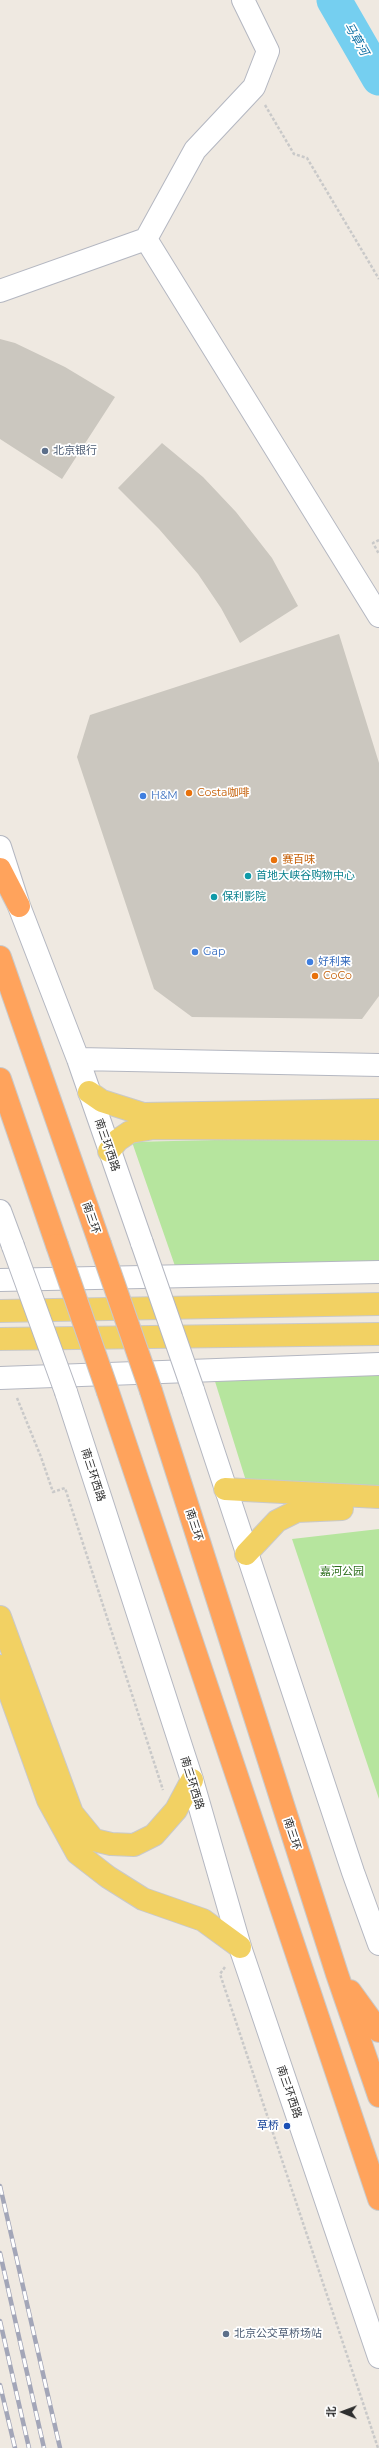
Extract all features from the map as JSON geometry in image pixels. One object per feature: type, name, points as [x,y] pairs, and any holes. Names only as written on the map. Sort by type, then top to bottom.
[{"type":"highway","points":[[0,869],[19,906]]},
{"type":"highway","name":"南三环","points":[[0,957],[151,1391],[337,1974],[379,2096]]},
{"type":"highway","points":[[0,1079],[108,1392],[379,2199]]},
{"type":"highway","points":[[337,1974],[379,2031]]},
{"type":"main road","points":[[89,1092],[102,1101],[143,1114],[379,1110]]},
{"type":"main road","points":[[109,1151],[118,1140],[130,1132],[154,1128],[379,1129]]},
{"type":"main road","points":[[0,1311],[379,1304]]},
{"type":"main road","points":[[3,1342],[379,1334]]},
{"type":"main road","points":[[225,1489],[379,1497]]},
{"type":"main road","points":[[246,1554],[277,1521],[297,1511],[379,1509]]},
{"type":"main road","points":[[0,1617],[72,1813],[94,1840],[111,1844],[134,1845],[154,1836],[176,1810],[192,1780]]},
{"type":"main road","points":[[0,1666],[48,1800],[77,1853],[108,1877],[143,1899],[203,1920],[240,1948]]},
{"type":"street","points":[[0,291],[146,239],[195,150],[254,87],[268,51],[243,0]]},
{"type":"street","points":[[146,239],[379,616]]},
{"type":"street","name":"南三环西路","points":[[0,847],[19,906],[78,1059],[193,1390],[246,1554],[379,1944]]},
{"type":"street","points":[[78,1059],[379,1066]]},
{"type":"street","name":"南三环西路","points":[[0,1211],[66,1392],[192,1780],[240,1948],[379,2358]]},
{"type":"street","points":[[0,1280],[379,1272]]},
{"type":"street","points":[[0,1378],[379,1364]]},
{"type":"path","points":[[254,87],[294,154],[307,158],[379,279]]},
{"type":"path","points":[[379,540],[373,543],[379,554]]},
{"type":"path","points":[[17,1398],[41,1457],[52,1492],[65,1488],[164,1795]]},
{"type":"path","points":[[240,1948],[220,1974],[378,2448]]},
{"type":"green space","points":[[379,1136],[379,1264],[175,1266],[132,1142]]},
{"type":"green space","points":[[379,1372],[379,1486],[246,1481],[213,1375]]},
{"type":"green space","name":"嘉河公园","points":[[379,1529],[379,1799],[292,1539]]},
{"type":"building","points":[[0,339],[15,343],[65,367],[115,397],[62,479],[0,439]]},
{"type":"building","points":[[162,443],[203,477],[236,512],[272,558],[298,606],[240,643],[221,608],[198,574],[159,529],[118,488]]},
{"type":"building","name":"首地大峡谷购物中心","points":[[339,634],[379,763],[379,996],[362,1019],[192,1017],[154,989],[77,757],[90,715]]},
{"type":"waterway","name":"马草河","points":[[334,0],[379,78]]},
{"type":"railway","points":[[0,2186],[60,2448]]},
{"type":"railway","points":[[0,2253],[44,2448]]},
{"type":"railway","points":[[0,2321],[29,2448]]},
{"type":"railway","points":[[0,2385],[15,2448]]},
{"type":"place","name":"北京银行","points":[[45,451]]},
{"type":"place","name":"Costa咖啡","points":[[189,793]]},
{"type":"place","name":"H&M","points":[[143,796]]},
{"type":"place","name":"赛百味","points":[[274,860]]},
{"type":"place","name":"首地大峡谷购物中心","points":[[248,876]]},
{"type":"place","name":"保利影院","points":[[214,897]]},
{"type":"place","name":"Gap","points":[[195,952]]},
{"type":"place","name":"好利来","points":[[310,962]]},
{"type":"place","name":"CoCo","points":[[315,976]]},
{"type":"place","name":"草桥","points":[[287,2126]]},
{"type":"place","name":"北京公交草桥场站","points":[[226,2334]]}]
